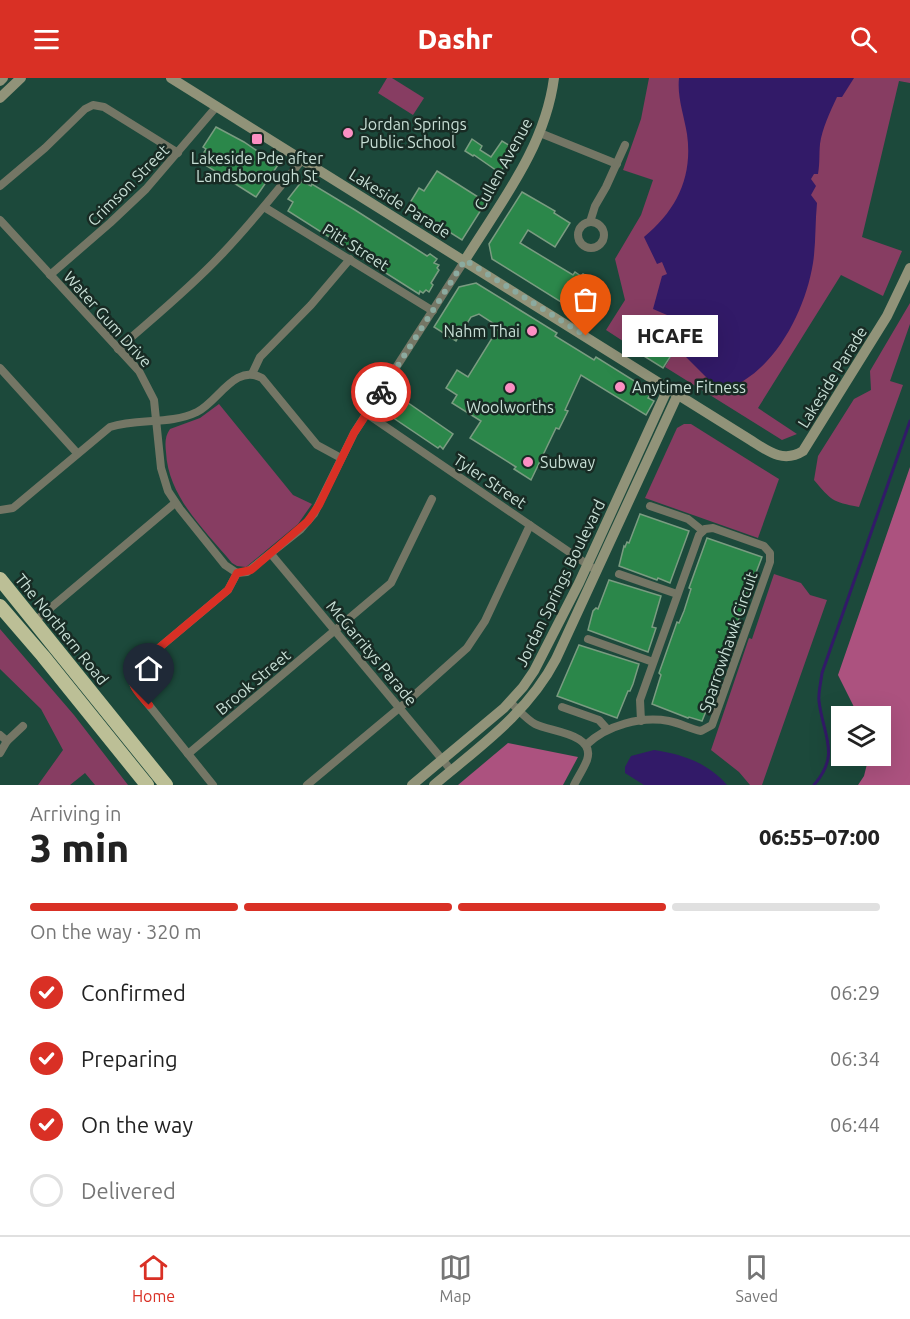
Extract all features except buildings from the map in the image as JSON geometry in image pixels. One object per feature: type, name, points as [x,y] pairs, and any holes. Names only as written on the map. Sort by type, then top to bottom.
[{"type":"highway","name":"The Northern Road","points":[[0,579],[166,785]]},
{"type":"highway","name":"The Northern Road","points":[[0,606],[147,785]]},
{"type":"street","points":[[0,98],[21,78]]},
{"type":"street","name":"Lakeside Parade","points":[[171,78],[779,456],[795,456],[803,451],[878,332],[909,274]]},
{"type":"street","name":"Cullen Avenue","points":[[465,260],[523,166],[540,133],[547,113],[554,78]]},
{"type":"street","points":[[0,186],[45,148],[85,109],[93,105],[104,107],[178,153]]},
{"type":"street","name":"Crimson Street","points":[[50,275],[126,208],[178,153],[217,106]]},
{"type":"street","points":[[540,133],[617,164]]},
{"type":"street","points":[[590,222],[595,206],[626,145]]},
{"type":"street","points":[[118,349],[208,268],[264,207],[302,160]]},
{"type":"street","name":"Pitt Street","points":[[264,207],[433,311]]},
{"type":"street","name":"Water Gum Drive","points":[[0,220],[139,371],[154,400],[163,479],[175,503],[225,565],[237,573]]},
{"type":"street","points":[[252,374],[260,357],[305,312],[350,259]]},
{"type":"street","points":[[213,785],[136,689],[132,681],[133,672],[228,590],[237,573],[251,570],[301,529],[314,514],[354,433],[465,260]]},
{"type":"street","points":[[0,368],[78,453]]},
{"type":"street","points":[[0,510],[7,511],[13,508],[110,427],[125,423],[176,418],[197,412],[206,407],[237,378],[252,374],[266,382],[317,445],[341,458]]},
{"type":"street","name":"Jordan Springs Boulevard","points":[[412,785],[510,702],[529,680],[588,564],[668,388]]},
{"type":"street","name":"Jordan Springs Boulevard","points":[[434,785],[520,711],[550,672],[678,394]]},
{"type":"street","name":"Tyler Street","points":[[367,414],[597,571]]},
{"type":"street","name":"Brook Street","points":[[188,754],[391,583],[432,499]]},
{"type":"street","points":[[35,621],[175,503]]},
{"type":"street","points":[[641,722],[640,700],[697,538],[703,531],[688,519],[650,506]]},
{"type":"street","points":[[306,785],[455,660],[473,640],[485,621],[530,525]]},
{"type":"street","name":"Sparrowhawk Circuit","points":[[586,745],[607,729],[641,722],[665,720],[700,731],[712,725],[770,562],[768,550],[761,545],[715,529],[703,531]]},
{"type":"street","name":"McGarritys Parade","points":[[271,554],[451,770]]},
{"type":"street","points":[[618,574],[677,594]]},
{"type":"street","points":[[588,639],[653,662]]},
{"type":"street","points":[[510,702],[534,723],[575,737],[586,745],[587,760],[574,785]]},
{"type":"street","points":[[562,707],[599,720],[607,729]]},
{"type":"street","points":[[0,753],[7,741],[22,726]]},
{"type":"street","points":[[0,735],[7,741]]},
{"type":"shaded area","points":[[387,78],[392,78],[424,98],[413,115],[378,93]]},
{"type":"shaded area","points":[[649,78],[910,78],[910,83],[899,81],[862,237],[902,251],[883,296],[841,275],[758,408],[797,434],[782,440],[665,367],[679,343],[648,323],[632,347],[606,330],[625,300],[615,259],[641,215],[653,180],[623,170],[641,119]]},
{"type":"shaded area","points":[[679,78],[854,78],[842,97],[837,97],[821,138],[818,174],[814,174],[811,179],[816,186],[811,195],[817,203],[813,263],[809,282],[794,322],[770,358],[755,372],[739,384],[720,391],[684,355],[699,322],[684,315],[681,321],[653,309],[662,276],[667,274],[662,262],[657,264],[644,237],[656,227],[674,204],[685,178],[687,164],[687,134],[680,99]]},
{"type":"shaded area","points":[[910,303],[910,324],[890,381],[903,385],[859,507],[837,502],[814,480],[818,456],[854,399],[871,390],[870,371]]},
{"type":"shaded area","points":[[219,404],[293,495],[312,504],[298,524],[246,567],[232,563],[200,525],[173,484],[168,468],[166,443],[170,429],[200,418]]},
{"type":"shaded area","points":[[684,424],[691,424],[779,479],[758,538],[645,498],[677,428]]},
{"type":"shaded area","points":[[910,467],[910,785],[858,785],[864,776],[866,766],[891,766],[891,706],[854,706],[838,675]]},
{"type":"shaded area","points":[[774,574],[801,583],[810,595],[827,600],[762,785],[750,785],[739,772],[711,750],[749,638],[752,639]]},
{"type":"shaded area","points":[[0,629],[74,715],[128,785],[95,785],[85,773],[70,785],[38,785],[63,750],[41,709],[0,669]]},
{"type":"shaded area","points":[[508,743],[578,757],[563,785],[458,785]]},
{"type":"shaded area","points":[[654,750],[675,754],[703,765],[727,785],[644,785],[625,773],[625,767],[631,756]]},
{"type":"waterway","points":[[814,785],[827,764],[829,754],[819,701],[822,673],[910,421]]},
{"type":"way so far","points":[[381,392],[465,260],[586,336]]},
{"type":"place","name":"Jordan Springs Public School","points":[[348,133]]},
{"type":"place","name":"Lakeside Pde after Landsborough St","points":[[257,139]]},
{"type":"place","name":"Nahm Thai","points":[[532,331]]},
{"type":"place","name":"HCAFE","points":[[586,336]]},
{"type":"place","name":"Anytime Fitness","points":[[620,387]]},
{"type":"place","name":"Woolworths","points":[[510,388]]},
{"type":"place","name":"Subway","points":[[528,462]]},
{"type":"route","points":[[149,705],[133,685],[132,676],[135,668],[228,590],[237,573],[251,570],[301,529],[314,514],[354,433],[381,392]]}]
